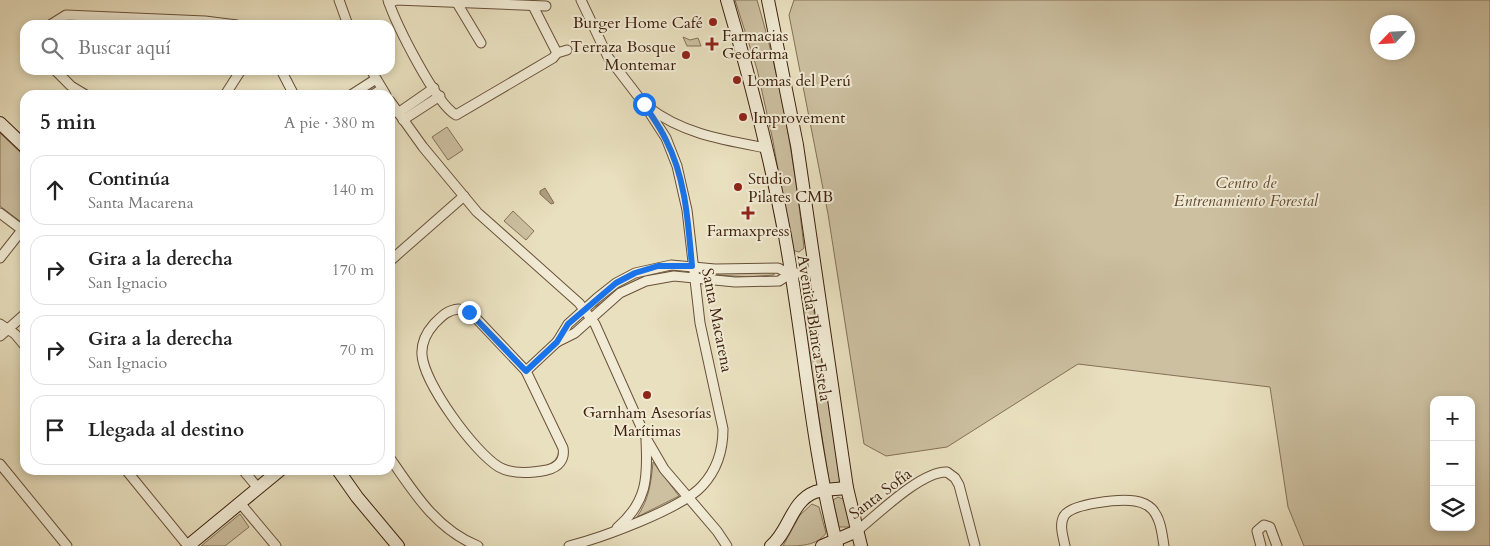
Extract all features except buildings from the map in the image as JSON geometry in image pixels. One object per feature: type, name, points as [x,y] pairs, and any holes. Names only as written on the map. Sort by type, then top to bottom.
[{"type":"main road","name":"Avenida Blanca Estela","points":[[727,0],[751,81],[785,236],[823,491],[836,543]]},
{"type":"main road","name":"Avenida Blanca Estela","points":[[768,0],[797,146],[847,488],[861,546]]},
{"type":"main road","points":[[0,123],[20,142]]},
{"type":"main road","points":[[188,546],[274,475]]},
{"type":"main road","points":[[342,475],[357,497],[398,546]]},
{"type":"main road","name":"Santa Sofía","points":[[771,546],[778,540],[802,501],[815,492],[847,488]]},
{"type":"main road","name":"Santa Sofía","points":[[822,546],[836,543],[857,531]]},
{"type":"street","points":[[546,6],[396,0],[389,2],[404,36],[437,92],[454,114],[458,114],[552,58],[557,53],[567,50]]},
{"type":"street","name":"Santa Macarena","points":[[569,546],[611,532],[687,497],[703,485],[713,471],[720,455],[723,438],[722,420],[701,332],[684,195],[676,166],[666,138],[644,104],[608,57],[581,0]]},
{"type":"street","points":[[339,1],[346,20]]},
{"type":"street","points":[[458,3],[481,42]]},
{"type":"street","points":[[533,6],[557,53]]},
{"type":"street","points":[[58,20],[66,15],[182,20]]},
{"type":"street","points":[[60,75],[78,90]]},
{"type":"street","points":[[228,90],[238,75]]},
{"type":"street","points":[[284,75],[291,90]]},
{"type":"street","points":[[374,75],[383,90]]},
{"type":"street","points":[[359,90],[376,79]]},
{"type":"street","points":[[400,117],[437,92]]},
{"type":"street","name":"Santa Macarena","points":[[644,104],[680,126],[729,142],[766,148]]},
{"type":"street","points":[[395,109],[464,196],[496,229],[579,303],[591,319],[612,360],[646,438],[664,468],[717,530],[727,546]]},
{"type":"street","points":[[666,138],[673,129],[680,126]]},
{"type":"street","points":[[395,257],[464,196]]},
{"type":"street","points":[[0,213],[20,229]]},
{"type":"street","points":[[0,258],[20,235]]},
{"type":"street","points":[[526,371],[557,342],[568,324],[608,288],[635,273],[671,265],[744,270],[778,268],[790,274]]},
{"type":"street","points":[[557,342],[575,333],[612,299],[637,284],[664,277],[760,282],[779,280],[790,274],[814,272]]},
{"type":"street","points":[[454,309],[464,310],[483,325],[526,371],[564,452],[560,464],[553,468],[524,473],[498,466],[474,443],[453,417],[433,383],[422,359],[423,340],[429,329],[445,313],[454,309]]},
{"type":"street","points":[[0,336],[20,318]]},
{"type":"street","points":[[0,324],[9,328],[20,340]]},
{"type":"street","points":[[611,532],[629,516],[645,489],[646,438]]},
{"type":"street","points":[[0,464],[67,546]]},
{"type":"street","points":[[395,465],[434,517],[452,532],[478,546]]},
{"type":"street","name":"Santa Sofía","points":[[857,531],[893,500],[920,482],[943,472],[950,474],[957,480],[975,546]]},
{"type":"street","points":[[130,475],[188,546]]},
{"type":"street","points":[[247,475],[258,488]]},
{"type":"street","points":[[1065,546],[1062,524],[1064,516],[1070,509],[1081,505],[1132,500],[1142,502],[1154,511],[1158,519],[1164,546]]},
{"type":"street","points":[[240,503],[276,546]]},
{"type":"street","points":[[1261,546],[1257,531],[1264,525],[1270,527],[1277,546]]},
{"type":"green space","points":[[735,0],[757,0],[766,30],[786,123],[796,185],[804,248],[799,252],[792,250],[773,141],[757,69]]},
{"type":"green space","name":"Centro de Entrenamiento Forestal","points":[[794,0],[1490,0],[1490,546],[1304,546],[1288,507],[1270,387],[1078,364],[947,447],[886,456],[864,444],[828,214],[789,15]]},
{"type":"green space","points":[[683,37],[690,40],[698,38],[701,46],[687,46]]},
{"type":"green space","points":[[447,127],[463,150],[448,160],[432,137]]},
{"type":"green space","points":[[0,133],[20,152],[20,221],[0,206]]},
{"type":"green space","points":[[513,211],[534,231],[526,240],[504,221]]},
{"type":"green space","points":[[678,269],[678,272],[667,272],[638,279],[595,307],[615,289],[633,278],[652,272]]},
{"type":"green space","points":[[774,271],[774,275],[747,277],[705,274]]},
{"type":"green space","points":[[805,289],[811,293],[841,484],[830,486],[799,294]]},
{"type":"green space","points":[[653,462],[679,496],[637,517],[649,491]]},
{"type":"green space","points":[[838,497],[845,500],[851,527],[839,527],[833,500]]},
{"type":"green space","points":[[812,504],[819,507],[826,533],[813,543],[783,546],[800,515]]},
{"type":"green space","points":[[240,514],[249,527],[225,546],[201,546]]},
{"type":"shaded area","points":[[545,188],[554,203],[551,204],[540,194],[540,191]]},
{"type":"place","name":"Burger Home Café","points":[[713,22]]},
{"type":"place","name":"Farmacias Geofarma","points":[[712,44]]},
{"type":"place","name":"Terraza Bosque Montemar","points":[[686,55]]},
{"type":"place","name":"Lomas del Perú","points":[[737,80]]},
{"type":"place","name":"Improvement","points":[[743,117]]},
{"type":"place","name":"Studio Pilates CMB","points":[[738,187]]},
{"type":"place","name":"Farmaxpress","points":[[748,213]]},
{"type":"place","name":"Garnham Asesorías Marítimas","points":[[647,395]]},
{"type":"route","points":[[469,312],[503,345],[526,371],[557,342],[568,324],[616,283],[635,273],[658,266],[692,266],[687,210],[681,181],[666,138],[644,104]]}]
